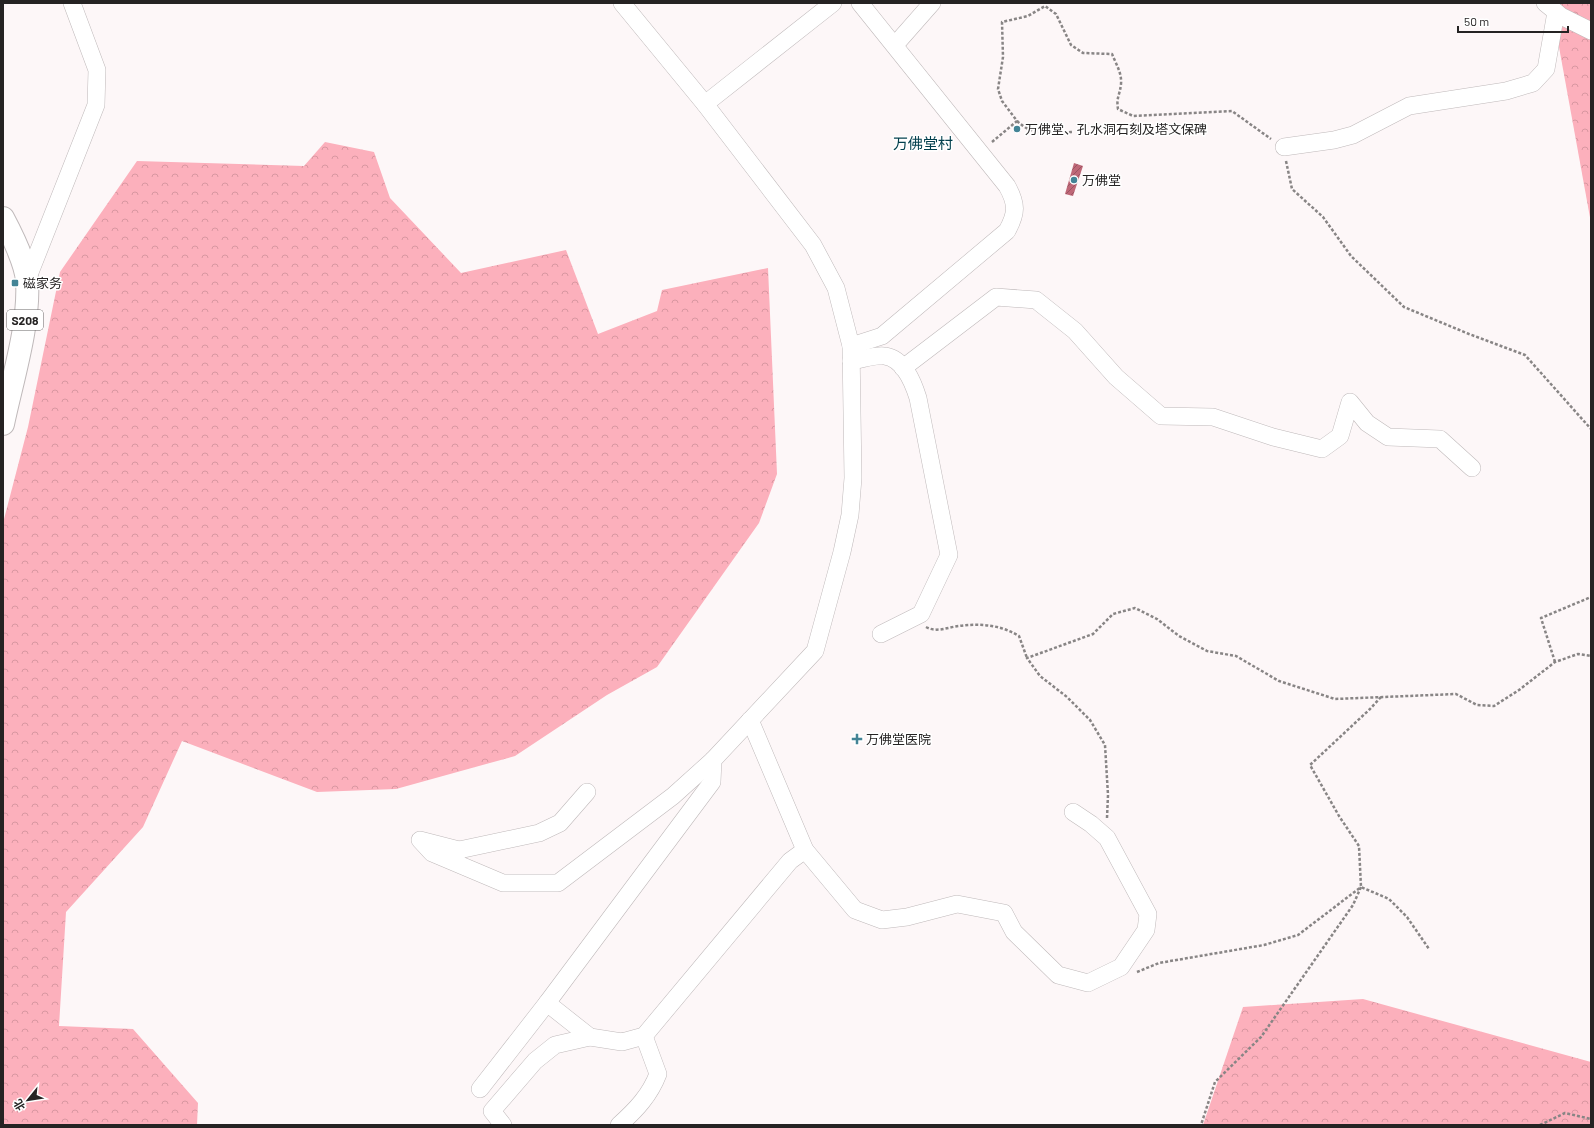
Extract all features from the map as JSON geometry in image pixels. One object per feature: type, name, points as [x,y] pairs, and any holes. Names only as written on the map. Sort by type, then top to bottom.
[{"type":"main road","name":"S208","points":[[3,218],[19,253],[28,280],[23,332],[3,424]]},
{"type":"street","points":[[28,280],[96,105],[97,70],[72,3]]},
{"type":"street","points":[[587,792],[560,823],[539,833],[459,850],[420,840],[432,853],[503,883],[558,883],[673,796],[713,760],[815,651],[842,552],[850,515],[854,478],[851,354],[836,288],[813,245],[705,104],[622,3]]},
{"type":"street","points":[[705,104],[833,3]]},
{"type":"street","points":[[851,354],[882,336],[1007,231],[1012,222],[1014,200],[1007,186],[860,3]]},
{"type":"street","points":[[894,45],[932,3]]},
{"type":"street","points":[[1284,147],[1334,140],[1353,135],[1409,106],[1506,91],[1532,83],[1546,69],[1551,8],[1586,25]]},
{"type":"street","points":[[903,368],[996,297],[1036,300],[1076,331],[1116,377],[1161,416],[1213,417],[1273,437],[1322,449],[1340,436],[1350,402],[1367,423],[1388,437],[1440,439],[1472,468]]},
{"type":"street","points":[[851,354],[884,355],[896,360],[913,383],[918,398],[949,555],[922,614],[881,634]]},
{"type":"street","points":[[750,720],[805,850],[855,910],[882,920],[907,917],[957,904],[1004,913],[1014,932],[1058,975],[1088,982],[1122,967],[1146,930],[1148,914],[1107,838],[1091,824],[1073,812]]},
{"type":"street","points":[[480,1089],[547,1003],[712,782],[713,760]]},
{"type":"street","points":[[503,1125],[492,1111],[535,1061],[555,1046],[590,1037],[622,1042],[644,1036],[790,861],[805,850]]},
{"type":"street","points":[[547,1003],[590,1037]]},
{"type":"street","points":[[619,1125],[633,1113],[652,1090],[658,1074],[644,1036]]},
{"type":"path","points":[[1072,132],[1032,132],[1024,128],[1017,121],[1002,101],[998,89],[1003,57],[1002,22],[1028,16],[1045,6],[1056,14],[1071,45],[1082,53],[1112,54],[1119,69],[1121,84],[1117,98],[1118,109],[1133,116],[1232,111],[1284,147],[1292,189],[1323,217],[1351,256],[1404,307],[1468,334],[1525,355],[1591,429]]},
{"type":"path","points":[[980,152],[1017,121]]},
{"type":"path","points":[[1555,662],[1541,618],[1591,597]]},
{"type":"path","points":[[1027,658],[1093,634],[1113,614],[1135,608],[1157,619],[1179,636],[1207,651],[1236,656],[1279,681],[1336,699],[1456,694],[1477,706],[1494,706],[1519,690],[1555,662],[1578,654],[1591,656]]},
{"type":"path","points":[[922,614],[926,627],[933,631],[960,625],[987,625],[1008,630],[1019,636],[1027,658],[1040,676],[1067,696],[1090,720],[1105,745],[1108,795],[1107,838]]},
{"type":"path","points":[[1201,1125],[1215,1082],[1261,1037],[1353,905],[1362,887],[1359,846],[1339,816],[1310,765],[1370,709],[1381,696]]},
{"type":"path","points":[[1362,887],[1389,900],[1408,917],[1430,949]]},
{"type":"path","points":[[1122,967],[1134,973],[1159,963],[1264,945],[1298,935],[1362,887]]},
{"type":"path","points":[[1540,1125],[1565,1113],[1591,1119]]},
{"type":"green space","points":[[1551,3],[1591,3],[1591,223]]},
{"type":"green space","points":[[325,142],[374,152],[390,198],[461,273],[566,250],[598,334],[657,311],[662,290],[768,268],[777,474],[759,523],[657,667],[607,695],[515,756],[396,789],[317,792],[182,741],[143,827],[66,912],[59,1026],[133,1029],[198,1103],[197,1125],[3,1125],[3,523],[28,427],[60,272],[137,161],[304,166]]},
{"type":"green space","points":[[1363,999],[1591,1062],[1591,1125],[1203,1125],[1243,1007]]},
{"type":"building","name":"万佛堂","points":[[1074,163],[1083,166],[1073,196],[1065,194]]},
{"type":"place","name":"万佛堂、孔水洞石刻及塔文保碑","points":[[1017,129]]},
{"type":"place","name":"万佛堂","points":[[1074,180]]},
{"type":"place","name":"磁家务","points":[[15,283]]},
{"type":"place","name":"万佛堂医院","points":[[857,739]]},
{"type":"district","name":"万佛堂村","points":[[923,143]]}]
